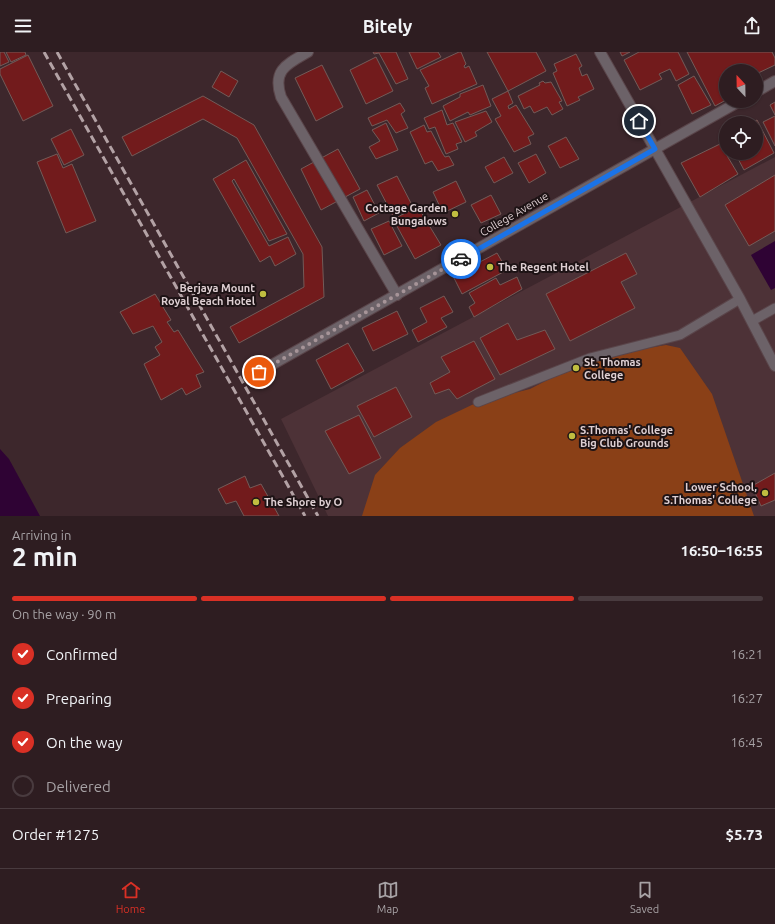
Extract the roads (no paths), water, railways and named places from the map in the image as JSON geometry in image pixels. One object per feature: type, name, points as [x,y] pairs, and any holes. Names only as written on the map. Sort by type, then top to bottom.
[{"type":"street","points":[[308,52],[285,65],[278,78],[278,87],[281,97],[397,295]]},
{"type":"street","points":[[600,52],[740,299],[775,366]]},
{"type":"street","points":[[763,88],[775,81]]},
{"type":"street","name":"College Avenue","points":[[259,372],[728,108]]},
{"type":"lane","points":[[478,402],[590,358],[680,335],[740,299]]},
{"type":"lane","points":[[752,321],[775,308]]},
{"type":"railway","points":[[44,52],[305,516]]},
{"type":"railway","points":[[57,52],[318,516]]},
{"type":"place","name":"Cottage Garden Bungalows","points":[[455,214]]},
{"type":"place","name":"The Regent Hotel","points":[[490,267]]},
{"type":"place","name":"Berjaya Mount Royal Beach Hotel","points":[[263,294]]},
{"type":"place","name":"St. Thomas College","points":[[576,368]]},
{"type":"place","name":"S.Thomas' College Big Club Grounds","points":[[572,436]]},
{"type":"place","name":"Lower School, S.Thomas' College","points":[[765,493]]},
{"type":"place","name":"The Shore by O","points":[[256,502]]}]
